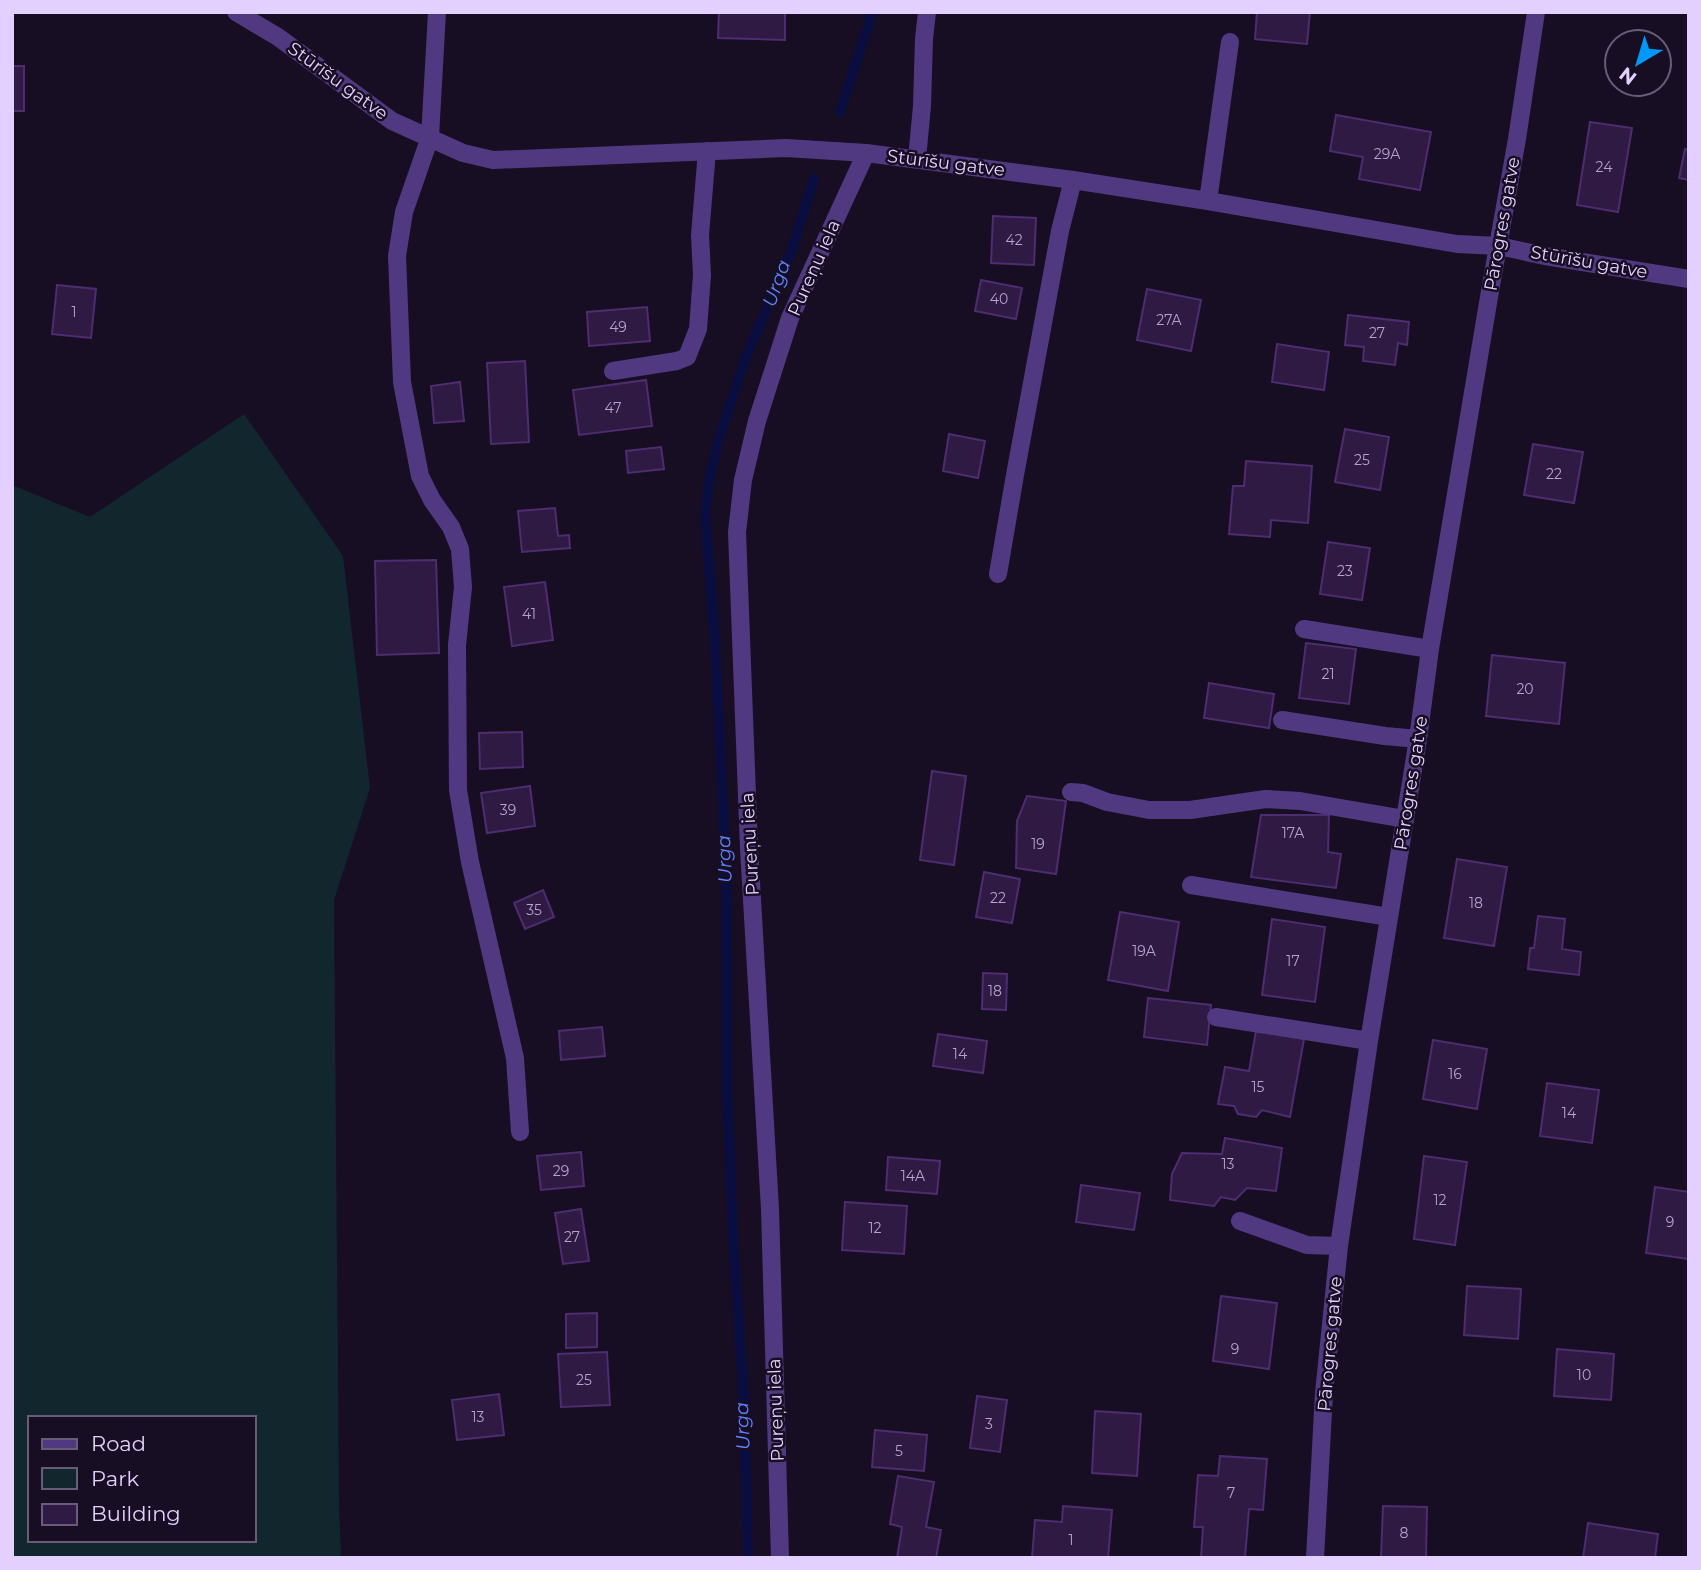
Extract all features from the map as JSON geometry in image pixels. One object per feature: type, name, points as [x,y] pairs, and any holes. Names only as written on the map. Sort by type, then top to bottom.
[{"type":"street","name":"Stūrīšu gatve","points":[[236,12],[278,37],[392,121],[463,153],[493,160],[786,148],[866,153],[1073,180],[1457,244],[1499,246],[1689,279]]},
{"type":"street","points":[[437,12],[430,137],[404,212],[397,256],[402,382],[420,477],[451,527],[460,549],[463,587],[457,645],[458,790],[470,862],[515,1058],[520,1132]]},
{"type":"street","points":[[917,159],[927,12]]},
{"type":"street","name":"Pārogres gatve","points":[[1315,1558],[1324,1393],[1339,1245],[1430,649],[1536,12]]},
{"type":"street","points":[[1208,201],[1230,42]]},
{"type":"street","points":[[613,371],[687,357],[698,329],[702,275],[699,235],[707,151]]},
{"type":"street","name":"Pureņu iela","points":[[780,1558],[770,1209],[749,848],[737,532],[743,480],[757,421],[790,318],[866,153]]},
{"type":"street","points":[[998,575],[1060,231],[1073,180]]},
{"type":"street","points":[[1304,629],[1430,649]]},
{"type":"street","points":[[1282,720],[1418,739]]},
{"type":"street","points":[[1071,792],[1149,810],[1189,810],[1266,799],[1300,801],[1405,819]]},
{"type":"street","points":[[1191,885],[1389,917]]},
{"type":"street","points":[[1216,1017],[1369,1041]]},
{"type":"street","points":[[1240,1221],[1307,1245],[1339,1245]]},
{"type":"green space","points":[[244,414],[343,556],[370,788],[334,900],[341,1558],[12,1558],[12,485],[90,517]]},
{"type":"building","points":[[719,12],[785,12],[785,40],[718,38]]},
{"type":"building","points":[[1257,12],[1310,12],[1307,44],[1255,39]]},
{"type":"building","points":[[12,66],[24,66],[24,111],[12,111]]},
{"type":"building","points":[[1336,115],[1431,132],[1420,190],[1359,179],[1363,157],[1330,151]]},
{"type":"building","points":[[1590,122],[1632,128],[1618,212],[1577,205]]},
{"type":"building","points":[[1685,149],[1689,150],[1689,180],[1679,178]]},
{"type":"building","points":[[993,216],[1036,218],[1034,265],[991,263]]},
{"type":"building","points":[[981,280],[1022,288],[1016,319],[975,311]]},
{"type":"building","points":[[57,285],[96,289],[91,338],[52,334]]},
{"type":"building","points":[[1147,289],[1201,300],[1191,351],[1137,340]]},
{"type":"building","points":[[647,307],[650,341],[589,346],[587,312]]},
{"type":"building","points":[[1348,315],[1409,322],[1407,345],[1398,343],[1395,365],[1363,361],[1364,347],[1345,345]]},
{"type":"building","points":[[1277,344],[1329,352],[1324,390],[1272,382]]},
{"type":"building","points":[[525,361],[529,442],[491,444],[487,363]]},
{"type":"building","points":[[646,380],[652,426],[579,435],[573,390]]},
{"type":"building","points":[[460,382],[464,421],[434,423],[431,386]]},
{"type":"building","points":[[1345,429],[1389,437],[1380,490],[1335,482]]},
{"type":"building","points":[[949,434],[985,441],[978,478],[943,471]]},
{"type":"building","points":[[1533,444],[1583,452],[1574,503],[1524,495]]},
{"type":"building","points":[[661,447],[664,469],[628,473],[626,451]]},
{"type":"building","points":[[1246,461],[1312,466],[1308,523],[1271,520],[1270,537],[1229,534],[1233,486],[1244,486]]},
{"type":"building","points":[[555,508],[558,536],[569,535],[570,548],[522,552],[518,511]]},
{"type":"building","points":[[1328,542],[1370,548],[1362,600],[1320,594]]},
{"type":"building","points":[[436,560],[439,653],[377,655],[375,561]]},
{"type":"building","points":[[545,582],[553,640],[512,646],[504,587]]},
{"type":"building","points":[[1306,643],[1356,649],[1349,704],[1299,698]]},
{"type":"building","points":[[1492,655],[1565,663],[1559,724],[1486,716]]},
{"type":"building","points":[[1209,683],[1274,694],[1269,728],[1204,718]]},
{"type":"building","points":[[522,732],[523,767],[480,769],[479,733]]},
{"type":"building","points":[[932,771],[966,776],[954,865],[920,860]]},
{"type":"building","points":[[530,786],[535,826],[487,833],[481,793]]},
{"type":"building","points":[[1027,796],[1066,801],[1056,874],[1016,868],[1017,821]]},
{"type":"building","points":[[1261,815],[1329,815],[1328,852],[1341,854],[1336,888],[1251,877]]},
{"type":"building","points":[[1457,859],[1507,867],[1494,946],[1444,938]]},
{"type":"building","points":[[984,872],[1020,879],[1012,923],[976,917]]},
{"type":"building","points":[[543,890],[554,917],[525,929],[514,903]]},
{"type":"building","points":[[1120,912],[1179,922],[1168,991],[1108,980]]},
{"type":"building","points":[[1538,916],[1565,919],[1562,949],[1581,952],[1579,975],[1528,969]]},
{"type":"building","points":[[1272,919],[1325,927],[1315,1002],[1262,995]]},
{"type":"building","points":[[983,973],[1007,974],[1006,1010],[982,1009]]},
{"type":"building","points":[[1148,998],[1211,1005],[1207,1045],[1144,1037]]},
{"type":"building","points":[[602,1027],[605,1056],[561,1060],[559,1031]]},
{"type":"building","points":[[1256,1031],[1304,1039],[1290,1117],[1262,1110],[1256,1117],[1238,1114],[1234,1106],[1218,1104],[1225,1067],[1249,1071]]},
{"type":"building","points":[[938,1034],[987,1041],[983,1073],[933,1066]]},
{"type":"building","points":[[1433,1040],[1487,1049],[1477,1109],[1423,1099]]},
{"type":"building","points":[[1547,1083],[1599,1090],[1592,1143],[1540,1136]]},
{"type":"building","points":[[1225,1138],[1282,1148],[1276,1191],[1247,1188],[1235,1200],[1221,1197],[1214,1206],[1170,1200],[1172,1174],[1182,1153],[1222,1154]]},
{"type":"building","points":[[581,1152],[584,1186],[541,1190],[537,1156]]},
{"type":"building","points":[[1424,1156],[1467,1162],[1455,1245],[1414,1239]]},
{"type":"building","points":[[888,1157],[940,1161],[937,1194],[886,1190]]},
{"type":"building","points":[[1081,1185],[1140,1193],[1134,1230],[1076,1222]]},
{"type":"building","points":[[1655,1187],[1689,1192],[1689,1259],[1646,1253]]},
{"type":"building","points":[[845,1202],[907,1206],[904,1254],[842,1250]]},
{"type":"building","points":[[581,1209],[589,1261],[563,1264],[555,1213]]},
{"type":"building","points":[[1467,1286],[1521,1289],[1518,1339],[1464,1335]]},
{"type":"building","points":[[1221,1296],[1277,1303],[1269,1369],[1213,1361]]},
{"type":"building","points":[[597,1313],[597,1347],[566,1348],[566,1314]]},
{"type":"building","points":[[1557,1349],[1614,1354],[1611,1400],[1554,1396]]},
{"type":"building","points":[[607,1352],[610,1405],[561,1407],[558,1354]]},
{"type":"building","points":[[499,1394],[504,1435],[457,1440],[452,1400]]},
{"type":"building","points":[[977,1396],[1007,1400],[1000,1452],[970,1448]]},
{"type":"building","points":[[1095,1411],[1141,1414],[1137,1476],[1092,1473]]},
{"type":"building","points":[[875,1430],[927,1435],[924,1471],[872,1467]]},
{"type":"building","points":[[1220,1456],[1267,1459],[1263,1510],[1249,1509],[1245,1558],[1201,1558],[1203,1527],[1194,1527],[1198,1475],[1218,1476]]},
{"type":"building","points":[[898,1476],[934,1482],[926,1527],[941,1530],[936,1558],[897,1558],[902,1527],[890,1524]]},
{"type":"building","points":[[1063,1506],[1112,1510],[1108,1558],[1032,1558],[1035,1520],[1062,1522]]},
{"type":"building","points":[[1383,1506],[1427,1507],[1426,1558],[1381,1558]]},
{"type":"building","points":[[1588,1523],[1658,1534],[1655,1558],[1583,1558]]},
{"type":"waterway","name":"Urga","points":[[840,112],[871,12]]},
{"type":"waterway","name":"Urga","points":[[748,1558],[744,1403],[733,1237],[727,1085],[726,874],[715,641],[705,516],[718,441],[745,359],[790,255],[814,179]]}]
